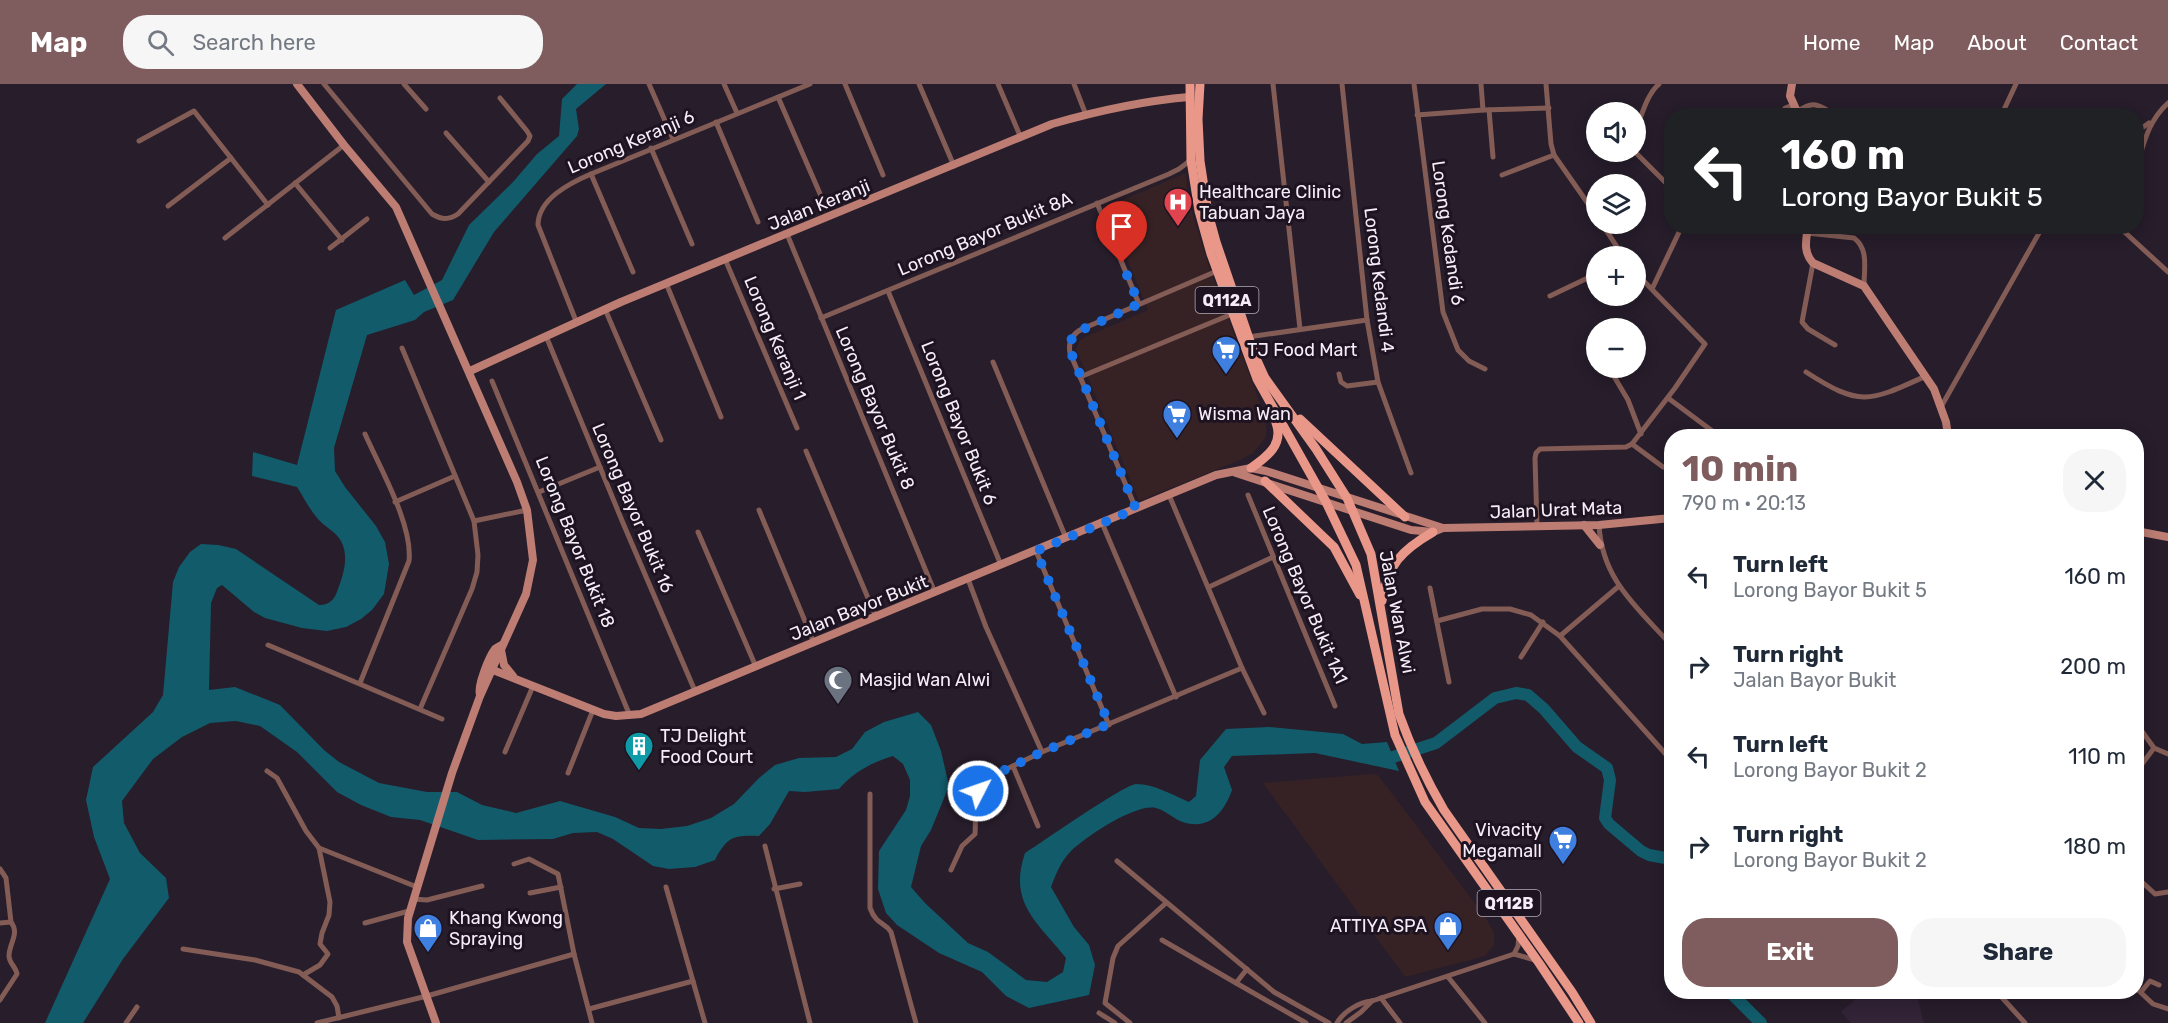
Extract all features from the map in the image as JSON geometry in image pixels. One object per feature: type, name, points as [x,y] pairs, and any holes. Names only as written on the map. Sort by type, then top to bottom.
[{"type":"main road","name":"Jalan Wan Alwi","points":[[1190,84],[1191,160],[1201,219],[1217,271],[1247,356],[1268,400],[1325,500],[1356,565],[1395,735],[1416,786],[1435,817],[1579,1023]]},
{"type":"main road","name":"Jalan Wan Alwi","points":[[1200,84],[1198,138],[1202,182],[1216,242],[1248,337],[1265,378],[1293,414],[1347,498],[1371,554],[1399,714],[1408,738],[1444,810],[1572,992],[1591,1023]]},
{"type":"main road","points":[[1251,468],[1269,454],[1278,440],[1279,430],[1268,400]]},
{"type":"main road","points":[[1293,414],[1405,518]]},
{"type":"main road","points":[[1265,481],[1334,547],[1366,608]]},
{"type":"main road","points":[[1381,609],[1384,585],[1396,560],[1410,547],[1433,532]]},
{"type":"street","points":[[297,84],[396,207],[470,371],[527,510],[533,560],[526,594],[481,694],[452,773],[409,910],[407,942],[436,1023]]},
{"type":"street","points":[[324,84],[432,214],[438,218],[451,219],[458,214],[528,141],[530,136],[528,131],[500,98]]},
{"type":"street","points":[[404,84],[426,109]]},
{"type":"street","points":[[650,84],[673,140]]},
{"type":"street","points":[[724,84],[737,112]]},
{"type":"street","name":"Lorong Keranji 6","points":[[576,321],[538,225],[538,220],[545,207],[557,192],[591,174],[651,148],[778,97],[797,86],[810,84]]},
{"type":"street","points":[[845,84],[883,176]]},
{"type":"street","points":[[919,84],[954,166]]},
{"type":"street","points":[[998,84],[1021,138]]},
{"type":"street","points":[[1074,84],[1086,115]]},
{"type":"street","points":[[1273,84],[1300,329]]},
{"type":"street","name":"Lorong Kedandi 4","points":[[1342,84],[1367,320],[1378,382],[1411,473]]},
{"type":"street","name":"Lorong Kedandi 6","points":[[1414,84],[1443,312],[1458,350],[1469,362],[1485,369]]},
{"type":"street","points":[[1481,84],[1493,158]]},
{"type":"street","points":[[1546,84],[1551,144],[1554,154],[1586,200]]},
{"type":"street","points":[[1646,106],[1650,91],[1659,84]]},
{"type":"street","points":[[1792,84],[1790,96],[1795,108]]},
{"type":"street","points":[[2005,108],[2016,84]]},
{"type":"street","points":[[778,97],[820,196]]},
{"type":"street","name":"Jalan Keranji","points":[[470,371],[576,321],[1052,124],[1154,100],[1189,97]]},
{"type":"street","points":[[2144,126],[2168,103]]},
{"type":"street","points":[[1801,108],[1813,104],[1821,108]]},
{"type":"street","points":[[1417,115],[1549,108]]},
{"type":"street","points":[[139,141],[194,111],[268,205]]},
{"type":"street","points":[[2144,142],[2152,121]]},
{"type":"street","points":[[716,122],[758,222]]},
{"type":"street","points":[[446,133],[489,182]]},
{"type":"street","points":[[225,238],[344,145]]},
{"type":"street","points":[[651,148],[692,244]]},
{"type":"street","points":[[1502,175],[1554,154]]},
{"type":"street","points":[[168,206],[231,158]]},
{"type":"street","name":"Lorong Bayor Bukit 8A","points":[[821,318],[1179,169],[1191,160]]},
{"type":"street","points":[[1645,162],[1664,181]]},
{"type":"street","points":[[591,174],[633,272]]},
{"type":"street","points":[[295,183],[342,240]]},
{"type":"street","points":[[1097,203],[1139,304]]},
{"type":"street","points":[[330,248],[367,219]]},
{"type":"street","name":"Lorong Bayor Bukit 8","points":[[787,234],[935,593]]},
{"type":"street","points":[[1652,289],[1678,234]]},
{"type":"street","points":[[1807,234],[1807,255],[1813,263],[1864,286],[1926,376],[1941,407],[1946,429]]},
{"type":"street","points":[[1830,234],[1854,238],[1859,242],[1864,253],[1864,286]]},
{"type":"street","points":[[1941,407],[2039,234]]},
{"type":"street","points":[[2127,234],[2168,272]]},
{"type":"street","name":"Lorong Keranji 1","points":[[725,259],[797,428]]},
{"type":"street","points":[[1813,263],[1802,322],[1808,329],[1835,345]]},
{"type":"street","points":[[1136,509],[1069,348],[1074,335],[1082,329],[1217,271]]},
{"type":"street","points":[[1550,296],[1586,279]]},
{"type":"street","points":[[666,283],[721,417]]},
{"type":"street","points":[[1538,525],[1535,458],[1537,452],[1540,450],[1626,447],[1632,444],[1668,398],[1705,344],[1646,283]]},
{"type":"street","name":"Lorong Bayor Bukit 6","points":[[888,291],[1001,565]]},
{"type":"street","points":[[605,309],[661,440]]},
{"type":"street","points":[[1080,376],[1232,314]]},
{"type":"street","points":[[1248,337],[1367,320]]},
{"type":"street","name":"Lorong Bayor Bukit 16","points":[[546,336],[696,691]]},
{"type":"street","points":[[402,348],[474,521],[478,555],[477,572],[472,589],[420,709]]},
{"type":"street","points":[[993,362],[1066,538]]},
{"type":"street","points":[[1806,372],[1838,392],[1858,397],[1877,397],[1926,376]]},
{"type":"street","points":[[1339,374],[1344,385],[1378,382]]},
{"type":"street","points":[[1615,378],[1628,400],[1641,434]]},
{"type":"street","name":"Lorong Bayor Bukit 18","points":[[492,381],[630,716]]},
{"type":"street","points":[[1668,398],[1710,429]]},
{"type":"street","points":[[360,683],[409,561],[410,551],[395,502],[365,434]]},
{"type":"street","points":[[1632,444],[1663,467]]},
{"type":"street","points":[[806,451],[876,618]]},
{"type":"street","points":[[539,492],[600,467]]},
{"type":"street","points":[[1251,468],[1316,486],[1405,518],[1443,528]]},
{"type":"street","name":"Jalan Bayor Bukit","points":[[493,670],[593,710],[616,716],[641,714],[1216,476],[1251,468]]},
{"type":"street","points":[[1235,472],[1325,500],[1400,528],[1433,532],[1443,528]]},
{"type":"street","points":[[395,502],[455,476]]},
{"type":"street","points":[[1169,495],[1242,668],[1264,713]]},
{"type":"street","name":"Lorong Bayor Bukit 1A1","points":[[1248,495],[1335,706]]},
{"type":"street","points":[[474,521],[527,510]]},
{"type":"street","points":[[759,510],[814,643]]},
{"type":"street","name":"Jalan Urat Mata","points":[[1443,528],[1599,525],[1664,520]]},
{"type":"street","points":[[1102,523],[1176,697]]},
{"type":"street","points":[[1584,525],[1600,545]]},
{"type":"street","points":[[1599,525],[1600,545],[1609,570],[1619,586],[1664,637]]},
{"type":"street","points":[[698,532],[756,667]]},
{"type":"street","points":[[2144,532],[2168,537]]},
{"type":"street","points":[[1036,551],[1109,724]]},
{"type":"street","points":[[1209,586],[1273,557]]},
{"type":"street","points":[[968,579],[986,627],[1042,752]]},
{"type":"street","points":[[1560,636],[1619,586]]},
{"type":"street","points":[[1430,588],[1449,682]]},
{"type":"street","points":[[1437,621],[1482,609],[1510,609],[1531,615],[1560,636],[1664,752]]},
{"type":"street","points":[[1521,657],[1543,622]]},
{"type":"street","points":[[268,645],[442,719]]},
{"type":"street","points":[[502,646],[504,665],[515,678]]},
{"type":"street","points":[[481,694],[478,689],[480,682],[496,649],[502,646]]},
{"type":"street","points":[[951,870],[962,846],[974,837],[978,791],[981,782],[1042,752],[1242,668]]},
{"type":"street","points":[[481,694],[495,679],[503,676],[515,678]]},
{"type":"street","points":[[505,752],[533,686]]},
{"type":"street","points":[[568,773],[593,710]]},
{"type":"street","points":[[2144,734],[2154,748],[2168,754]]},
{"type":"street","points":[[2144,761],[2154,748]]},
{"type":"street","points":[[1013,766],[1038,826]]},
{"type":"street","points":[[267,771],[277,778],[306,831],[319,848],[330,902],[329,915],[320,944],[328,954],[320,965],[303,975]]},
{"type":"street","points":[[870,794],[870,908],[878,923],[888,927],[891,932],[916,1023]]},
{"type":"street","points":[[765,846],[774,889],[810,1023]]},
{"type":"street","points":[[319,848],[417,887]]},
{"type":"street","points":[[514,864],[529,859],[558,874],[574,954],[592,1023]]},
{"type":"street","points":[[1117,861],[1274,992],[1329,1023]]},
{"type":"street","points":[[0,869],[6,878],[11,922],[15,935],[9,956],[17,974],[0,1000]]},
{"type":"street","points":[[774,889],[800,884]]},
{"type":"street","points":[[2144,884],[2155,894],[2168,892]]},
{"type":"street","points":[[413,899],[427,900],[482,886]]},
{"type":"street","points":[[530,893],[561,887]]},
{"type":"street","points":[[666,887],[705,1023]]},
{"type":"street","points":[[1130,1023],[1105,1003],[1113,958],[1118,946],[1166,903]]},
{"type":"street","points":[[365,923],[409,910]]},
{"type":"street","points":[[0,923],[11,922]]},
{"type":"street","points":[[1514,954],[1518,946],[1519,935]]},
{"type":"street","points":[[1162,940],[1305,1023]]},
{"type":"street","points":[[183,950],[278,965],[299,972],[332,997],[337,1006],[339,1018]]},
{"type":"street","points":[[317,1023],[427,996],[574,954]]},
{"type":"street","points":[[1337,1023],[1340,1017],[1362,1002],[1372,1001],[1448,977],[1514,954],[1528,957],[1539,963]]},
{"type":"street","points":[[1236,983],[1247,969]]},
{"type":"street","points":[[1448,977],[1485,1023]]},
{"type":"street","points":[[589,1009],[693,981]]},
{"type":"street","points":[[2144,986],[2150,981],[2159,985]]},
{"type":"street","points":[[2144,996],[2153,1004],[2168,1009]]},
{"type":"street","points":[[1381,998],[1400,1023]]},
{"type":"street","points":[[2003,999],[2025,1023]]},
{"type":"street","points":[[1346,1023],[1372,1001]]},
{"type":"street","points":[[126,1023],[137,1007]]},
{"type":"street","points":[[1099,1013],[1115,1023]]},
{"type":"shaded area","points":[[1186,173],[1188,199],[1209,267],[1266,419],[1266,437],[1253,453],[1240,460],[1139,501],[1076,349],[1080,340],[1085,337],[1148,310],[1106,207]]},
{"type":"shaded area","points":[[1378,775],[1486,918],[1494,933],[1494,945],[1485,956],[1405,977],[1263,783]]},
{"type":"shaded area","points":[[1856,999],[1918,999],[1924,1023],[1851,1023],[1841,1012]]},
{"type":"water","points":[[577,84],[606,84],[576,109],[579,129],[577,136],[494,232],[453,300],[424,312],[415,320],[367,335],[334,448],[335,471],[376,526],[385,542],[389,564],[384,594],[372,610],[361,619],[346,627],[327,631],[302,628],[265,618],[254,612],[222,585],[217,588],[211,603],[209,690],[235,687],[280,705],[339,762],[379,783],[427,792],[457,792],[482,805],[516,813],[560,801],[615,817],[639,828],[661,829],[687,826],[711,818],[734,804],[775,765],[799,758],[836,757],[852,749],[865,732],[884,722],[918,712],[931,725],[941,751],[949,786],[931,830],[921,846],[911,887],[968,943],[988,952],[1026,980],[1047,982],[1063,972],[1066,958],[1036,922],[1023,899],[1020,885],[1025,853],[1116,793],[1136,784],[1143,784],[1189,802],[1196,796],[1200,760],[1226,729],[1269,727],[1343,734],[1362,744],[1387,742],[1399,771],[1315,753],[1232,756],[1224,767],[1232,790],[1229,798],[1219,813],[1207,822],[1190,824],[1159,809],[1147,808],[1111,822],[1067,855],[1051,887],[1074,927],[1089,945],[1095,965],[1089,995],[1029,1008],[1006,996],[982,972],[939,953],[897,925],[886,913],[878,889],[879,851],[906,810],[910,796],[910,780],[903,764],[893,756],[864,768],[839,789],[789,791],[770,824],[759,836],[732,839],[723,846],[715,860],[695,867],[669,869],[653,866],[613,839],[597,832],[573,833],[553,839],[478,840],[420,820],[391,817],[337,792],[297,752],[260,726],[236,721],[210,723],[182,737],[153,759],[122,801],[124,823],[140,853],[166,878],[169,898],[123,959],[83,1023],[45,1023],[110,879],[94,837],[86,800],[93,767],[153,712],[163,695],[173,582],[179,567],[190,552],[201,544],[218,545],[236,549],[319,605],[329,603],[334,598],[344,570],[345,557],[342,544],[337,535],[320,522],[297,487],[252,476],[253,452],[297,465],[336,310],[405,280],[414,295],[442,280],[469,225],[513,182],[537,154],[559,136],[562,99]]},
{"type":"waterway","points":[[1379,759],[1384,760],[1436,743],[1495,698],[1516,693],[1528,695],[1544,709],[1577,747],[1607,768],[1610,780],[1605,818],[1609,824],[1641,851],[1664,858]]},
{"type":"waterway","points":[[1737,999],[1761,1023]]},
{"type":"place","name":"Healthcare Clinic Tabuan Jaya","points":[[1178,228]]},
{"type":"place","name":"TJ Food Mart","points":[[1226,376]]},
{"type":"place","name":"Wisma Wan","points":[[1177,440]]},
{"type":"place","name":"Masjid Wan Alwi","points":[[838,706]]},
{"type":"place","name":"TJ Delight Food Court","points":[[639,772]]},
{"type":"place","name":"Vivacity Megamall","points":[[1563,866]]},
{"type":"place","name":"ATTIYA SPA","points":[[1448,952]]},
{"type":"place","name":"Khang Kwong Spraying","points":[[428,954]]},
{"type":"route","points":[[978,791],[984,780],[1042,752],[1109,724],[1036,551],[1136,509],[1069,348],[1077,332],[1139,304],[1122,263]]}]
